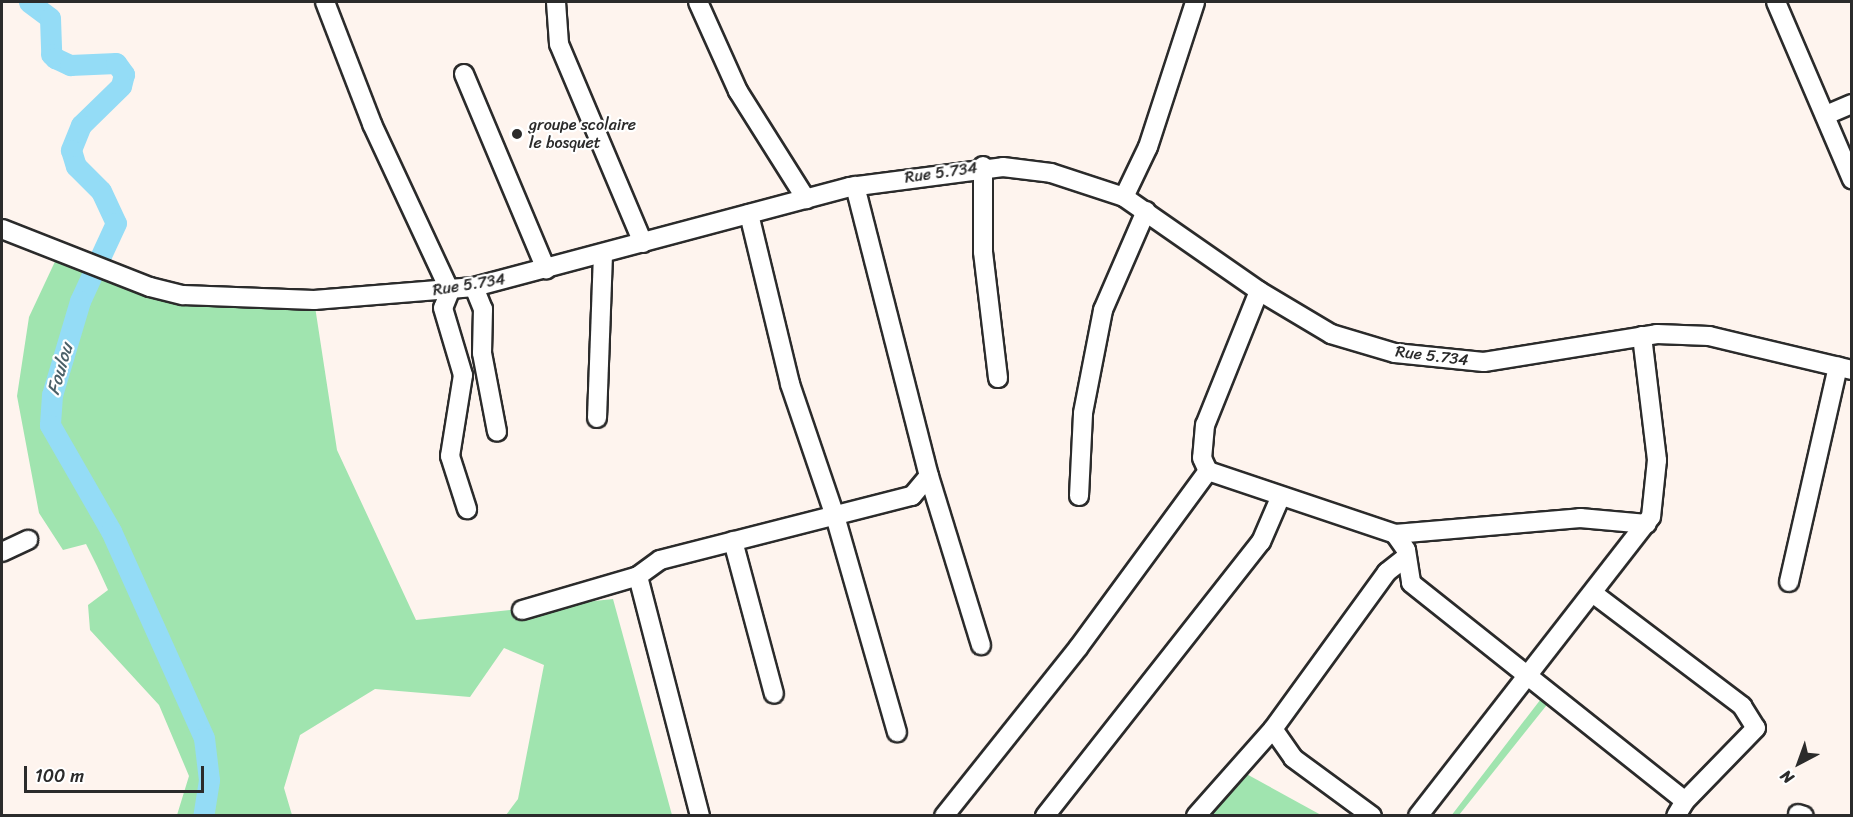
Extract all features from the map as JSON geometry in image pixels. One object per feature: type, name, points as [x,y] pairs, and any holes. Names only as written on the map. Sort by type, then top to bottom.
[{"type":"street","points":[[326,2],[372,124],[450,291],[442,308],[463,375],[450,456],[467,509]]},
{"type":"street","points":[[556,2],[559,44],[643,243]]},
{"type":"street","points":[[698,2],[738,91],[806,199]]},
{"type":"street","points":[[1124,197],[1148,147],[1195,2]]},
{"type":"street","points":[[1776,2],[1851,179]]},
{"type":"street","points":[[465,74],[546,269]]},
{"type":"street","points":[[1826,116],[1851,104]]},
{"type":"street","points":[[983,166],[983,252],[998,378]]},
{"type":"street","name":"Rue 5.734","points":[[2,228],[117,279],[183,295],[255,299],[450,291],[546,269],[855,186],[983,166],[1050,173],[1124,197],[1259,291],[1332,334],[1395,354],[1444,360],[1493,361],[1641,336],[1709,336],[1845,368]]},
{"type":"street","points":[[855,186],[929,476],[981,645]]},
{"type":"street","points":[[1080,496],[1083,413],[1103,310],[1146,211]]},
{"type":"street","points":[[749,214],[789,384],[835,516],[897,732]]},
{"type":"street","points":[[597,418],[603,254]]},
{"type":"street","points":[[474,287],[483,309],[482,353],[497,432]]},
{"type":"street","points":[[1259,291],[1205,425],[1202,458],[1208,471],[1280,498],[1395,534],[1580,518],[1647,524]]},
{"type":"street","points":[[1418,816],[1523,677],[1594,594],[1647,524],[1658,479],[1641,336]]},
{"type":"street","points":[[1789,582],[1845,368]]},
{"type":"street","points":[[945,816],[1125,587],[1208,471]]},
{"type":"street","points":[[522,610],[638,576],[660,560],[912,496],[929,476]]},
{"type":"street","points":[[1045,816],[1261,542],[1280,498]]},
{"type":"street","points":[[1395,534],[1405,558],[1411,583],[1681,808],[1756,728],[1742,706],[1594,594]]},
{"type":"street","points":[[2,552],[28,540]]},
{"type":"street","points":[[733,542],[774,694]]},
{"type":"street","points":[[1196,816],[1273,729],[1387,572],[1405,558]]},
{"type":"street","points":[[638,576],[700,816]]},
{"type":"street","points":[[1273,729],[1293,758],[1372,816]]},
{"type":"green space","points":[[59,253],[150,287],[314,300],[337,450],[416,620],[613,599],[672,815],[506,815],[518,799],[544,665],[504,648],[470,697],[375,689],[300,735],[284,788],[292,815],[177,815],[189,776],[159,705],[90,630],[88,605],[108,590],[86,544],[63,550],[39,513],[17,396],[29,317]]},
{"type":"green space","points":[[1547,691],[1691,815],[1550,701],[1459,815],[1451,816]]},
{"type":"green space","points":[[1241,771],[1321,815],[1199,816]]},
{"type":"waterway","name":"Foulou","points":[[29,2],[50,18],[51,54],[55,58],[70,65],[116,63],[124,74],[121,86],[81,125],[71,150],[76,166],[101,191],[116,223],[80,301],[52,395],[50,425],[111,531],[204,738],[209,780],[203,816]]},
{"type":"place","name":"groupe scolaire le bosquet","points":[[517,134]]}]
